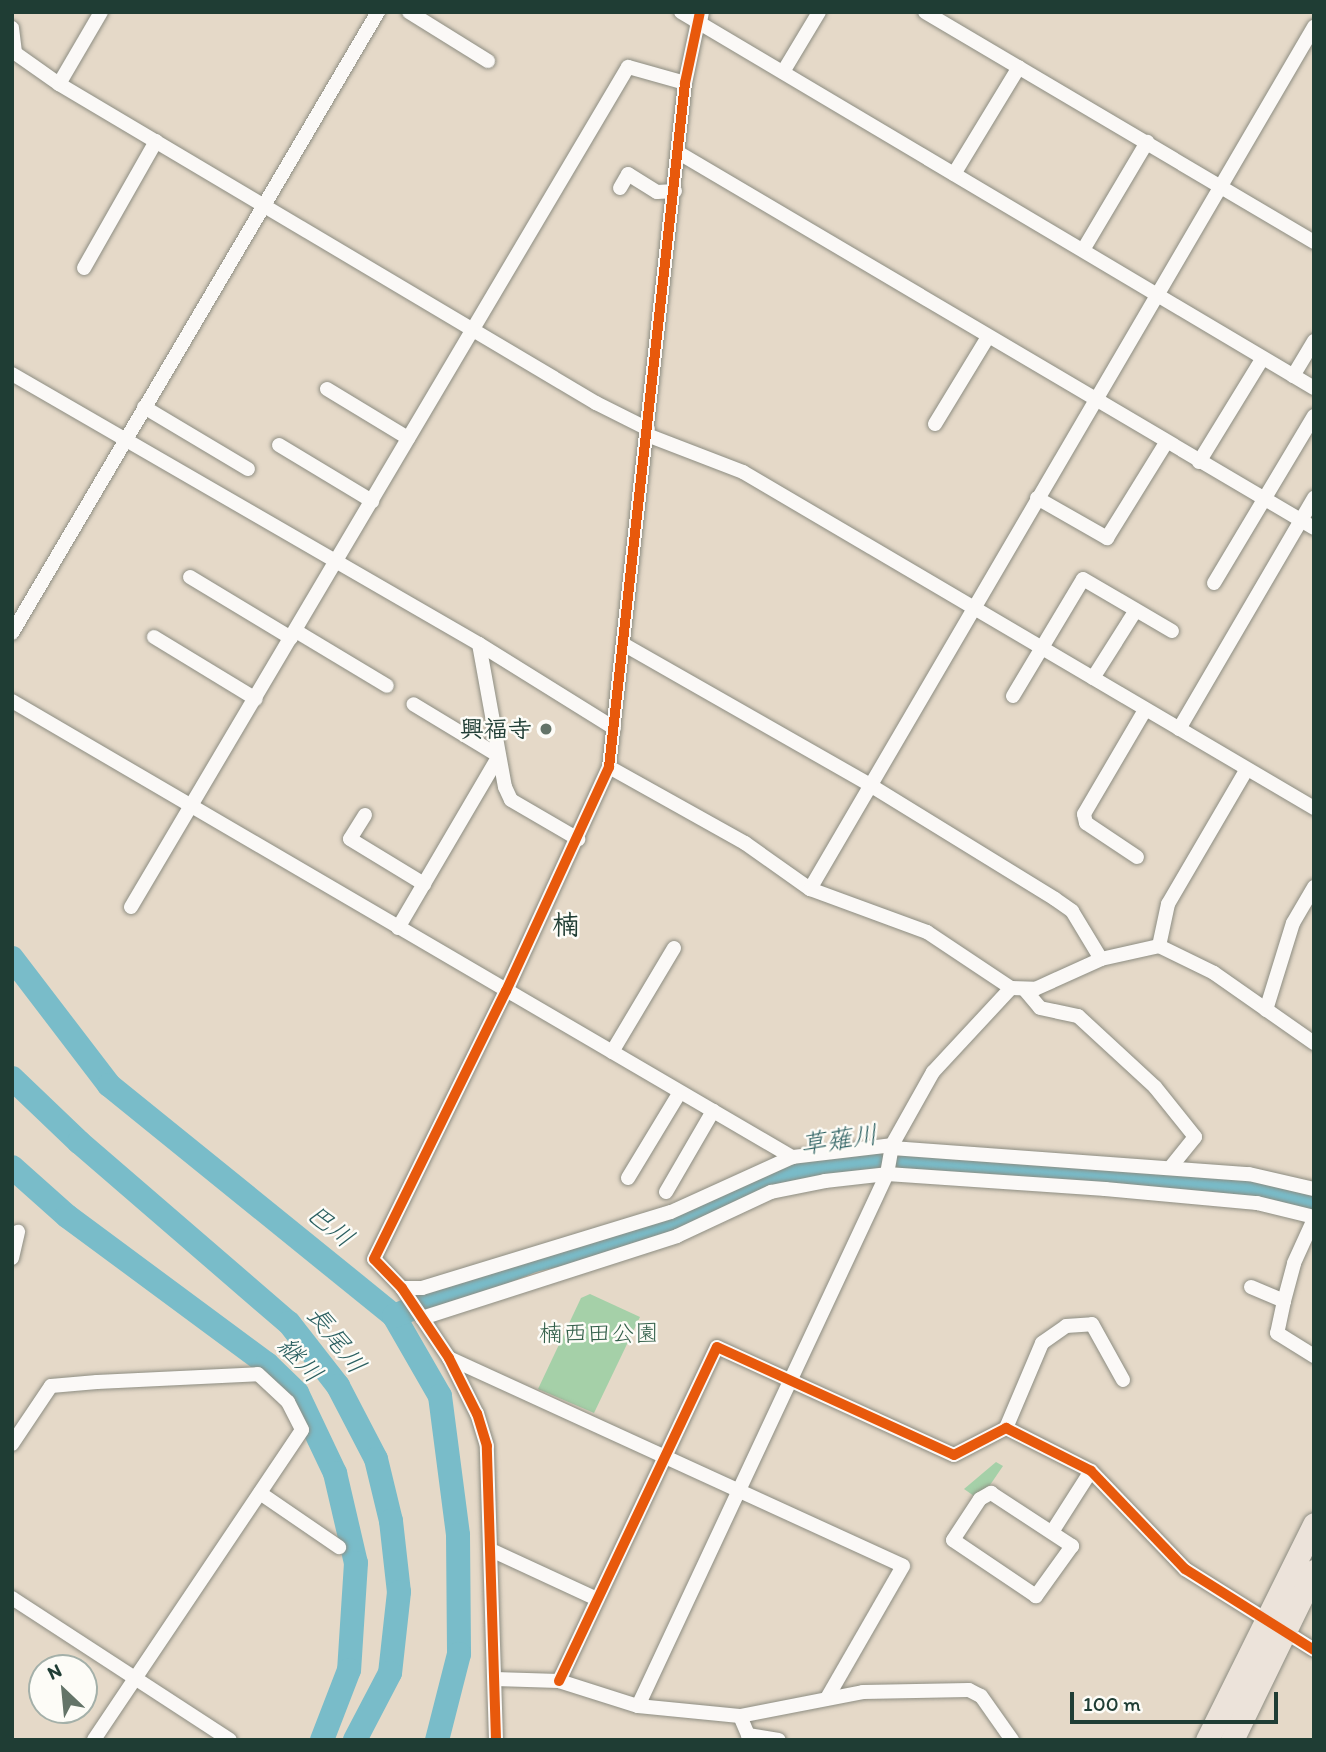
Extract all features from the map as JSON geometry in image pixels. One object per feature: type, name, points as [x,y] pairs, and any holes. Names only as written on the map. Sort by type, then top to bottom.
[{"type":"highway","points":[[1232,1740],[1314,1524]]},
{"type":"highway","points":[[1207,1740],[1275,1627],[1314,1571]]},
{"type":"street","points":[[59,84],[101,12]]},
{"type":"street","points":[[12,633],[378,12]]},
{"type":"street","points":[[409,12],[488,61]]},
{"type":"street","points":[[681,12],[699,17],[783,72],[1314,388]]},
{"type":"street","points":[[783,72],[818,12]]},
{"type":"street","points":[[925,12],[1314,242]]},
{"type":"street","points":[[496,1740],[487,1446],[477,1414],[449,1358],[402,1288],[374,1259],[506,991],[610,767],[685,83],[699,17]]},
{"type":"street","points":[[810,889],[1314,27]]},
{"type":"street","points":[[12,28],[15,54],[59,84],[474,327],[596,403],[648,432],[743,472],[1314,808]]},
{"type":"street","points":[[131,907],[628,67],[685,83]]},
{"type":"street","points":[[954,174],[1019,67]]},
{"type":"street","points":[[84,268],[156,141]]},
{"type":"street","points":[[1083,250],[1147,142]]},
{"type":"street","points":[[679,153],[1307,524]]},
{"type":"street","points":[[620,188],[628,174],[657,192],[675,191]]},
{"type":"street","points":[[935,424],[988,337]]},
{"type":"street","points":[[1293,376],[1314,341]]},
{"type":"street","points":[[1199,462],[1262,359]]},
{"type":"street","points":[[12,374],[479,644],[614,729]]},
{"type":"street","points":[[327,389],[408,438]]},
{"type":"street","points":[[144,407],[248,469]]},
{"type":"street","points":[[1214,583],[1314,416]]},
{"type":"street","points":[[1037,498],[1107,538],[1166,443]]},
{"type":"street","points":[[279,445],[372,500]]},
{"type":"street","points":[[1179,729],[1307,524],[1314,498]]},
{"type":"street","points":[[190,577],[387,686]]},
{"type":"street","points":[[1013,696],[1083,579],[1172,631]]},
{"type":"street","points":[[1093,678],[1136,610]]},
{"type":"street","points":[[154,637],[256,699]]},
{"type":"street","points":[[479,644],[499,756],[511,800],[578,839]]},
{"type":"street","points":[[623,644],[870,785],[1072,911],[1101,959]]},
{"type":"street","points":[[12,701],[792,1157]]},
{"type":"street","points":[[414,704],[499,756]]},
{"type":"street","points":[[1137,857],[1086,823],[1084,814],[1145,710]]},
{"type":"street","points":[[398,928],[499,756]]},
{"type":"street","points":[[610,767],[745,843],[810,889],[927,932],[1018,989],[1040,1008],[1078,1016],[1155,1087],[1195,1137],[1170,1168]]},
{"type":"street","points":[[1159,946],[1168,904],[1247,769]]},
{"type":"street","points":[[365,815],[350,839],[424,884]]},
{"type":"street","points":[[1266,1010],[1293,923],[1314,887]]},
{"type":"street","points":[[638,1706],[887,1174],[892,1146],[933,1072],[1018,989],[1101,959],[1159,946],[1214,973],[1314,1043]]},
{"type":"street","points":[[612,1052],[674,948]]},
{"type":"street","points":[[628,1178],[680,1092]]},
{"type":"street","points":[[666,1192],[713,1111]]},
{"type":"street","points":[[402,1288],[422,1289],[671,1212],[792,1157],[892,1146],[1249,1174],[1314,1189]]},
{"type":"street","points":[[1105,1189],[1107,1163]]},
{"type":"street","points":[[422,1318],[677,1237],[771,1192],[887,1174],[1237,1200],[1314,1218],[1294,1263],[1277,1333],[1293,1339],[1314,1356]]},
{"type":"street","points":[[12,1258],[18,1233]]},
{"type":"street","points":[[1251,1287],[1284,1301]]},
{"type":"street","points":[[559,1681],[717,1347],[954,1455],[1006,1428],[1042,1343],[1066,1326],[1092,1324],[1123,1380]]},
{"type":"street","points":[[449,1358],[666,1455],[903,1566],[827,1698]]},
{"type":"street","points":[[12,1444],[51,1386],[258,1374],[289,1402],[302,1430],[94,1740]]},
{"type":"street","points":[[1006,1428],[1091,1471],[1185,1569],[1314,1650]]},
{"type":"street","points":[[1052,1532],[1091,1471]]},
{"type":"street","points":[[260,1493],[339,1547]]},
{"type":"street","points":[[991,1493],[1052,1532],[1072,1546],[1036,1596],[953,1540],[980,1499],[991,1493]]},
{"type":"street","points":[[491,1550],[597,1599]]},
{"type":"street","points":[[12,1598],[230,1740]]},
{"type":"street","points":[[495,1679],[559,1681],[638,1706],[740,1716],[827,1698],[891,1690],[969,1690],[981,1696],[1012,1740]]},
{"type":"street","points":[[740,1716],[748,1735],[779,1740]]},
{"type":"green space","name":"楠西田公園","points":[[590,1294],[640,1317],[594,1413],[538,1389],[581,1298]]},
{"type":"green space","points":[[996,1462],[1003,1466],[990,1485],[974,1496],[964,1489]]},
{"type":"waterway","name":"巴川","points":[[12,958],[109,1085],[394,1316],[440,1396],[458,1535],[459,1654],[437,1740]]},
{"type":"waterway","name":"長尾川","points":[[12,1078],[79,1142],[289,1323],[338,1386],[376,1459],[391,1521],[399,1592],[390,1673],[355,1740]]},
{"type":"waterway","name":"草薙川","points":[[394,1316],[534,1260],[669,1229],[809,1170],[872,1162],[927,1163],[1238,1187],[1314,1202]]},
{"type":"waterway","name":"継川","points":[[12,1167],[67,1216],[267,1364],[297,1393],[335,1473],[356,1563],[349,1670],[322,1740]]},
{"type":"cycle path","points":[[496,1740],[487,1446],[477,1414],[449,1358],[402,1288],[374,1259],[506,991],[609,767],[685,83],[700,12]]},
{"type":"cycle path","points":[[559,1681],[717,1347],[954,1455],[1006,1428],[1091,1471],[1185,1569],[1314,1650]]},
{"type":"place","name":"興福寺","points":[[546,729]]},
{"type":"district","name":"楠","points":[[566,924]]}]
